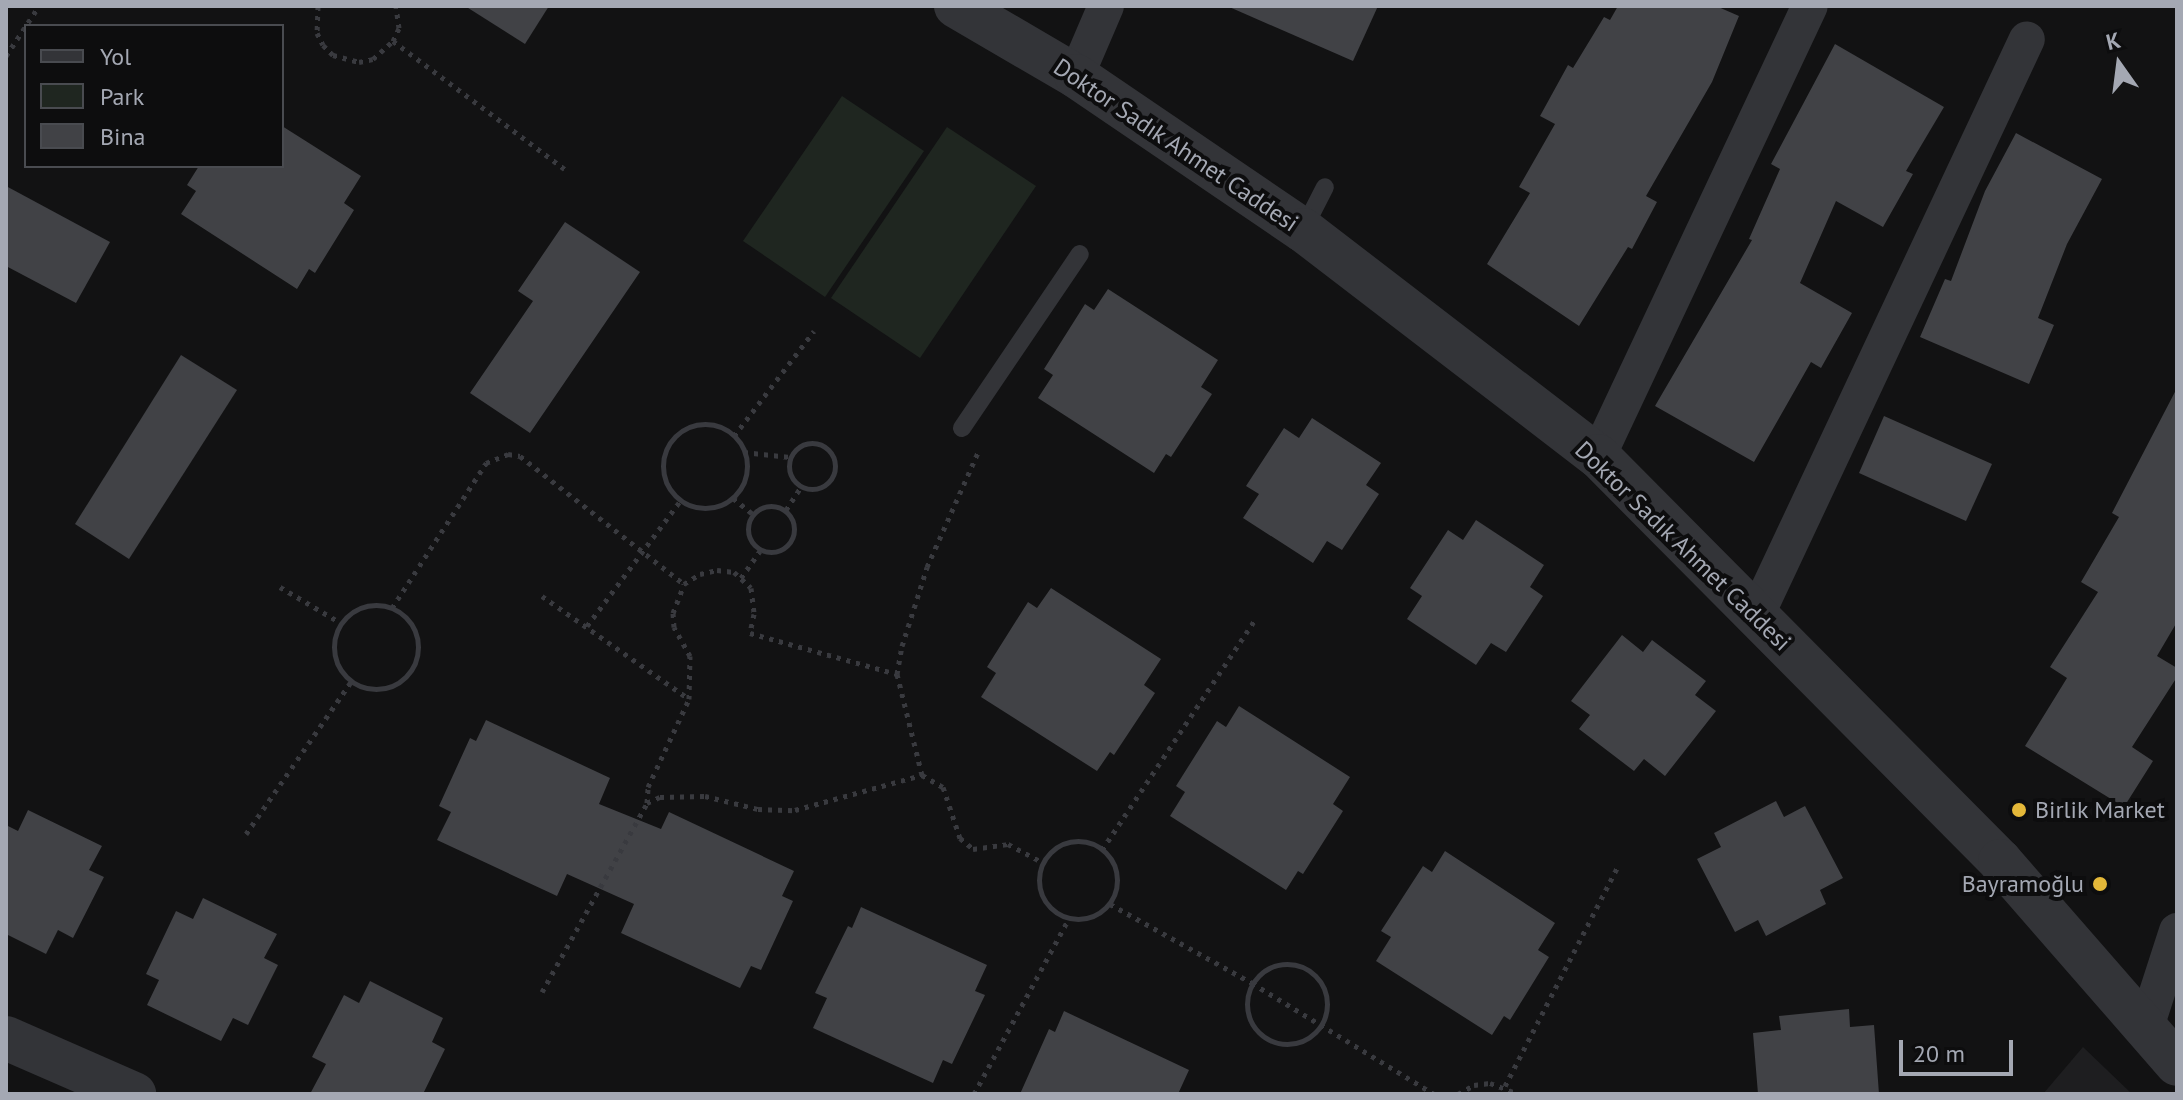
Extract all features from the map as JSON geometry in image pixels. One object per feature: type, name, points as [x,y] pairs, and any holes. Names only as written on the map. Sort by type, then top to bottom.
[{"type":"street","name":"Doktor Sadık Ahmet Caddesi","points":[[956,6],[1076,76],[1303,230],[1598,456],[2000,861],[2177,1064]]},
{"type":"street","points":[[1076,76],[1106,6]]},
{"type":"street","points":[[1598,456],[1810,6]]},
{"type":"street","points":[[1756,616],[2027,39]]},
{"type":"street","points":[[2145,1030],[2177,931]]},
{"type":"street","points":[[6,1038],[134,1094]]},
{"type":"lane","points":[[1303,230],[1325,187]]},
{"type":"lane","points":[[962,428],[1080,254]]},
{"type":"path","points":[[27,24],[39,6]]},
{"type":"path","points":[[318,6],[317,33],[333,55],[346,60],[373,59],[393,41],[399,28],[396,6]]},
{"type":"path","points":[[6,56],[24,29]]},
{"type":"path","points":[[393,41],[565,169]]},
{"type":"path","points":[[734,436],[814,331]]},
{"type":"path","points":[[696,425],[723,428],[734,436],[744,452],[747,474],[733,498],[708,508],[681,500],[665,479],[663,465],[673,440],[696,425]]},
{"type":"path","points":[[811,442],[825,446],[834,459],[830,481],[817,489],[801,487],[790,476],[790,457],[797,448],[811,442]]},
{"type":"path","points":[[922,775],[897,674],[902,646],[927,567],[983,442]]},
{"type":"path","points":[[744,452],[790,457]]},
{"type":"path","points":[[392,608],[486,463],[508,454],[520,456],[684,584]]},
{"type":"path","points":[[786,510],[801,487]]},
{"type":"path","points":[[733,498],[753,514]]},
{"type":"path","points":[[587,626],[681,500]]},
{"type":"path","points":[[760,551],[747,533],[753,514],[770,506],[786,510]]},
{"type":"path","points":[[760,551],[775,552],[789,545],[794,531],[786,510]]},
{"type":"path","points":[[741,578],[760,551]]},
{"type":"path","points":[[542,992],[647,803],[648,787],[689,699],[690,656],[674,627],[673,613],[684,584],[700,574],[717,570],[734,572],[751,588],[754,614],[750,633],[897,674]]},
{"type":"path","points":[[280,587],[341,623]]},
{"type":"path","points":[[542,596],[689,699]]},
{"type":"path","points":[[378,605],[392,608],[413,627],[418,655],[413,668],[392,686],[378,690],[351,682],[341,672],[333,648],[341,623],[364,607],[378,605]]},
{"type":"path","points":[[1102,850],[1255,620]]},
{"type":"path","points":[[246,834],[351,682]]},
{"type":"path","points":[[647,803],[660,797],[705,796],[758,809],[795,810],[922,775],[943,787],[960,838],[973,849],[1008,844],[1042,862]]},
{"type":"path","points":[[1073,841],[1086,842],[1102,850],[1115,867],[1117,879],[1110,904],[1089,919],[1069,918],[1052,910],[1043,901],[1039,888],[1042,862],[1050,852],[1073,841]]},
{"type":"path","points":[[1505,1086],[1617,868]]},
{"type":"path","points":[[1110,904],[1252,983],[1434,1094]]},
{"type":"path","points":[[974,1094],[1069,918]]},
{"type":"path","points":[[1274,965],[1301,966],[1313,973],[1327,997],[1321,1025],[1303,1041],[1290,1044],[1266,1038],[1249,1020],[1246,1007],[1252,983],[1274,965]]},
{"type":"path","points":[[1458,1094],[1474,1085],[1505,1086],[1518,1094]]},
{"type":"shaded area","points":[[2083,1047],[2132,1094],[2043,1094]]},
{"type":"green space","points":[[842,96],[924,151],[825,297],[743,241]]},
{"type":"green space","points":[[947,127],[1036,186],[920,358],[831,298]]},
{"type":"building","points":[[465,6],[549,6],[525,44]]},
{"type":"building","points":[[1227,6],[1378,6],[1353,61]]},
{"type":"building","points":[[1618,6],[1716,6],[1739,16],[1712,82],[1646,196],[1657,202],[1632,249],[1628,247],[1579,326],[1487,264],[1530,193],[1519,187],[1555,124],[1540,116],[1568,65],[1573,68],[1604,17],[1610,20]]},
{"type":"building","points":[[1835,44],[1944,107],[1906,171],[1913,174],[1883,227],[1836,201],[1800,283],[1852,313],[1821,368],[1811,362],[1754,462],[1655,406],[1752,240],[1749,239],[1780,169],[1771,164]]},
{"type":"building","points":[[284,127],[361,176],[344,203],[354,210],[315,273],[309,269],[297,289],[181,214],[196,191],[187,185],[198,168],[284,168]]},
{"type":"building","points":[[2016,133],[2102,179],[2067,244],[2038,318],[2054,325],[2029,384],[1920,337],[1945,279],[1951,281],[1985,191]]},
{"type":"building","points":[[6,186],[110,242],[76,303],[6,266]]},
{"type":"building","points":[[565,222],[640,272],[530,433],[470,393],[533,301],[518,291]]},
{"type":"building","points":[[1108,289],[1218,360],[1201,387],[1212,394],[1171,457],[1166,454],[1154,473],[1038,398],[1053,375],[1044,369],[1085,304],[1094,310]]},
{"type":"building","points":[[181,355],[237,390],[129,559],[75,524]]},
{"type":"building","points":[[2177,388],[2177,622],[2157,656],[2177,668],[2177,677],[2132,747],[2153,761],[2124,807],[2025,746],[2067,678],[2050,667],[2098,592],[2081,582],[2119,517],[2112,513]]},
{"type":"building","points":[[1884,416],[1992,464],[1966,521],[1859,473]]},
{"type":"building","points":[[1312,418],[1381,463],[1366,485],[1379,494],[1342,550],[1327,541],[1313,563],[1243,518],[1259,494],[1246,486],[1284,428],[1299,438]]},
{"type":"building","points":[[1476,520],[1544,565],[1530,587],[1543,596],[1506,652],[1491,643],[1476,665],[1407,619],[1422,596],[1410,588],[1448,530],[1463,540]]},
{"type":"building","points":[[1051,588],[1161,659],[1144,685],[1155,693],[1114,755],[1110,752],[1097,771],[981,697],[996,673],[987,667],[1028,602],[1037,608]]},
{"type":"building","points":[[1622,635],[1643,652],[1652,640],[1706,681],[1695,695],[1716,711],[1665,776],[1644,759],[1634,771],[1579,729],[1590,715],[1571,701]]},
{"type":"building","points":[[1239,706],[1350,777],[1333,804],[1343,811],[1303,874],[1298,871],[1286,890],[1170,816],[1185,792],[1176,786],[1217,721],[1226,727]]},
{"type":"building","points":[[486,720],[610,778],[599,804],[661,829],[669,812],[794,871],[782,896],[793,901],[761,970],[751,966],[740,988],[621,933],[634,904],[567,874],[557,896],[437,840],[451,812],[439,806],[470,738],[476,741]]},
{"type":"building","points":[[1776,801],[1784,817],[1805,806],[1843,878],[1820,890],[1826,904],[1766,936],[1758,920],[1735,932],[1697,859],[1721,847],[1714,833]]},
{"type":"building","points":[[28,810],[102,846],[89,870],[104,877],[73,938],[58,930],[46,954],[6,934],[6,825],[18,831]]},
{"type":"building","points":[[1445,851],[1555,923],[1538,950],[1549,957],[1510,1020],[1504,1016],[1492,1035],[1376,961],[1391,937],[1381,931],[1423,866],[1432,872]]},
{"type":"building","points":[[203,898],[277,934],[264,958],[278,965],[248,1025],[233,1018],[221,1041],[147,1005],[159,980],[146,974],[176,911],[193,919]]},
{"type":"building","points":[[861,907],[987,965],[975,991],[985,995],[952,1064],[943,1060],[933,1083],[813,1028],[827,998],[815,993],[848,926],[852,928]]},
{"type":"building","points":[[370,981],[443,1018],[432,1042],[445,1049],[423,1094],[310,1094],[326,1064],[312,1057],[344,995],[359,1003]]},
{"type":"building","points":[[1849,1009],[1850,1027],[1874,1025],[1879,1094],[1758,1094],[1753,1033],[1781,1030],[1779,1016]]},
{"type":"building","points":[[1064,1011],[1189,1070],[1178,1094],[1020,1094],[1049,1029],[1055,1032]]},
{"type":"place","name":"Birlik Market","points":[[2019,810]]},
{"type":"place","name":"Bayramoğlu","points":[[2100,884]]}]
